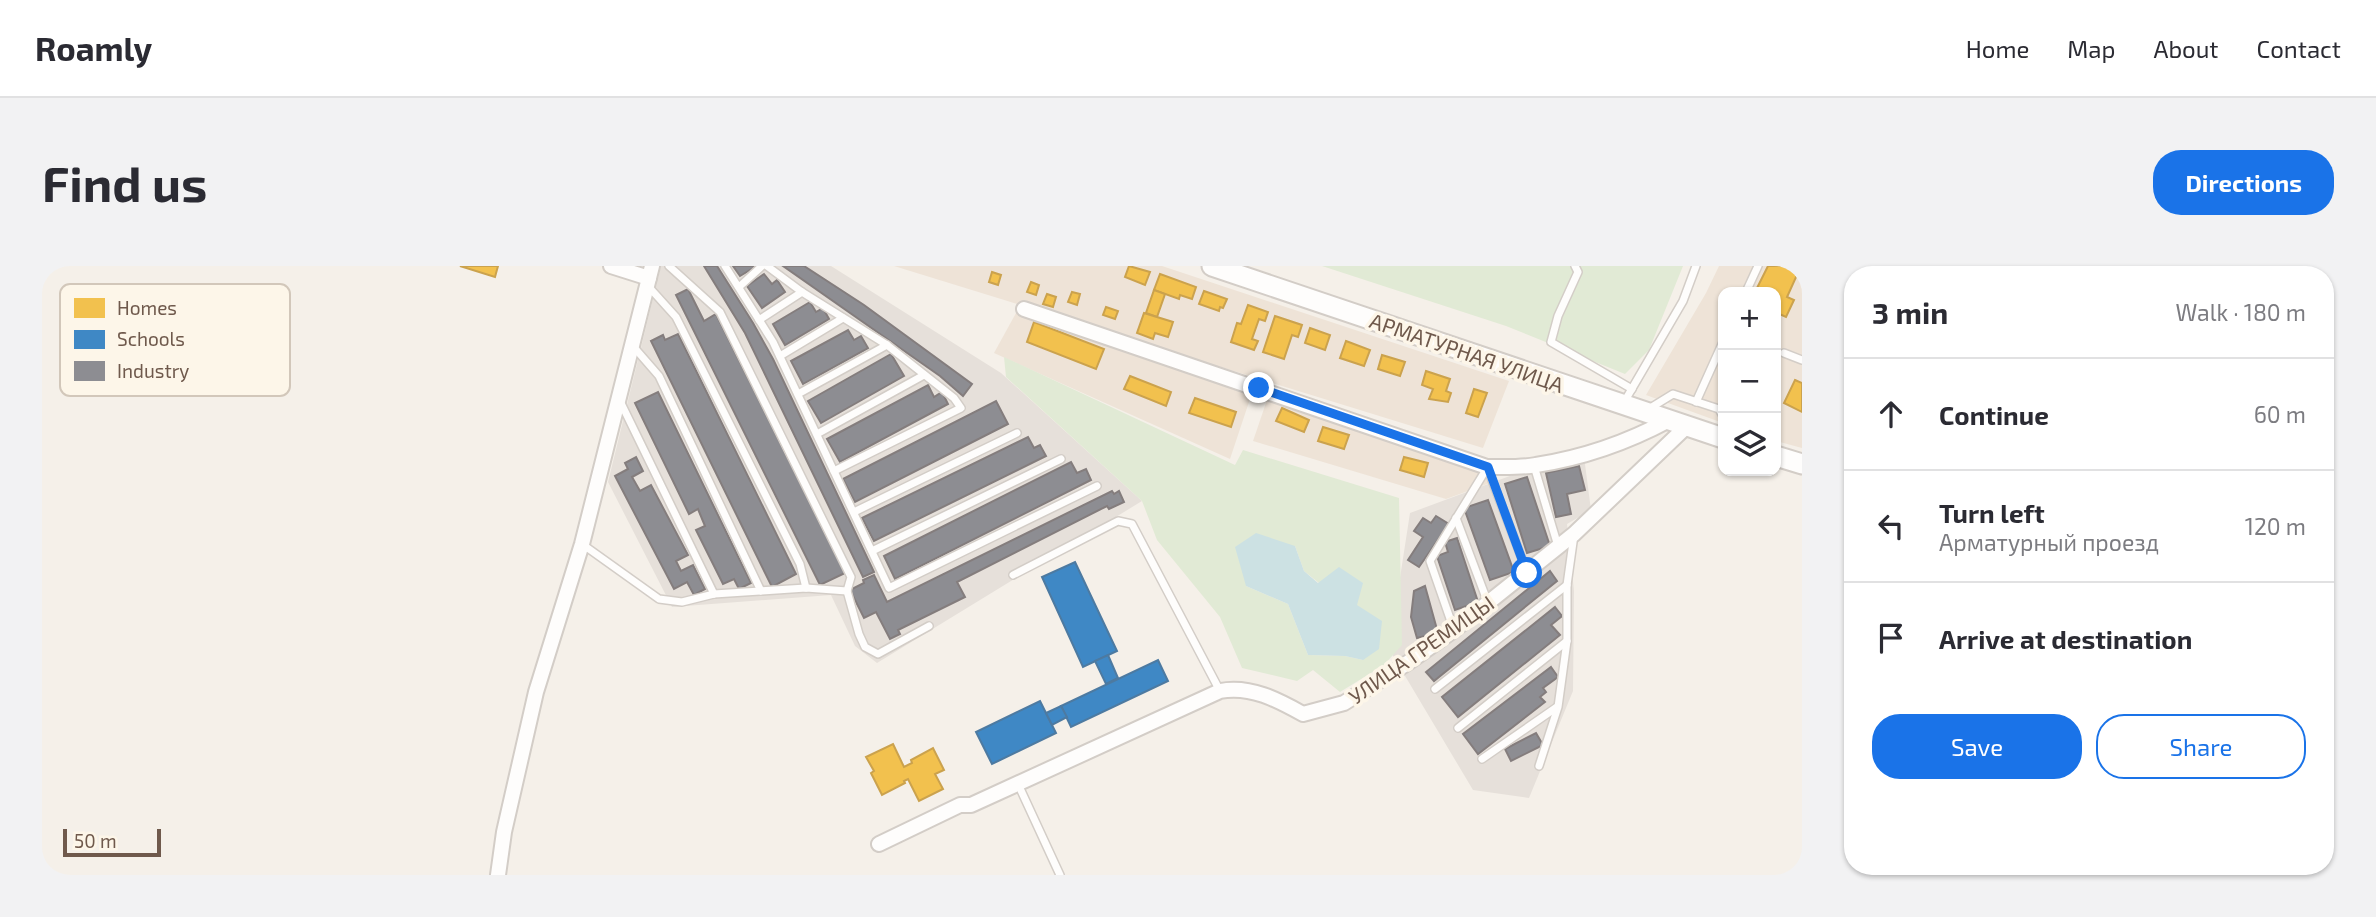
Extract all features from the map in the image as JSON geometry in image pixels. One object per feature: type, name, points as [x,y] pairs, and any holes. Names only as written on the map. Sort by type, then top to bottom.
[{"type":"street","points":[[498,875],[504,832],[536,692],[582,544],[649,276],[611,266]]},
{"type":"street","name":"АРМАТУРНАЯ УЛИЦА","points":[[1212,266],[1627,396],[1644,412],[1718,436]]},
{"type":"street","points":[[1024,309],[1488,467],[1534,466],[1574,458],[1678,423]]},
{"type":"street","name":"УЛИЦА ГРЕМИЦЫ","points":[[879,844],[960,805],[971,805],[1220,691],[1231,688],[1252,692],[1276,699],[1303,714],[1344,703],[1409,662],[1558,548],[1678,423]]},
{"type":"street","points":[[1781,458],[1802,464]]},
{"type":"lane","points":[[669,266],[720,312],[851,577],[847,591],[859,634],[866,647],[878,654],[929,626]]},
{"type":"lane","points":[[725,266],[780,356],[889,588],[1097,486]]},
{"type":"lane","points":[[738,287],[764,266],[887,345],[954,398],[961,408],[834,471]]},
{"type":"lane","points":[[1575,266],[1578,272],[1558,316],[1551,342],[1627,396],[1683,301],[1696,266]]},
{"type":"lane","points":[[1748,287],[1758,266]]},
{"type":"lane","points":[[649,276],[676,317],[800,564],[806,588]]},
{"type":"lane","points":[[759,320],[802,292]]},
{"type":"lane","points":[[780,356],[843,318]]},
{"type":"lane","points":[[632,344],[659,376],[761,591]]},
{"type":"lane","points":[[798,394],[887,345]]},
{"type":"lane","points":[[1696,402],[1719,350]]},
{"type":"lane","points":[[1784,352],[1802,360]]},
{"type":"lane","points":[[817,434],[924,375]]},
{"type":"lane","points":[[1644,412],[1673,394],[1718,409],[1721,413]]},
{"type":"lane","points":[[618,398],[714,594]]},
{"type":"lane","points":[[854,512],[1017,433]]},
{"type":"lane","points":[[872,551],[1061,459]]},
{"type":"lane","points":[[1534,466],[1558,548]]},
{"type":"lane","points":[[1454,629],[1430,561],[1488,467]]},
{"type":"lane","points":[[1488,467],[1527,573]]},
{"type":"lane","points":[[1456,518],[1488,604]]},
{"type":"lane","points":[[1013,575],[1118,521],[1132,524],[1220,691]]},
{"type":"lane","points":[[1539,766],[1558,707],[1567,640],[1567,584],[1574,534]]},
{"type":"lane","points":[[582,544],[659,599],[682,603],[714,594],[806,588],[847,591]]},
{"type":"lane","points":[[1435,690],[1567,584]]},
{"type":"lane","points":[[1458,728],[1567,640]]},
{"type":"lane","points":[[1482,759],[1558,707]]},
{"type":"lane","points":[[1018,784],[1059,875]]},
{"type":"shaded area","points":[[661,266],[831,266],[1001,373],[1142,501],[877,663],[855,646],[831,595],[672,607],[608,482]]},
{"type":"shaded area","points":[[894,266],[1162,266],[1509,381],[1483,448]]},
{"type":"shaded area","points":[[1719,266],[1802,266],[1802,448],[1781,442],[1781,287],[1718,287],[1718,421],[1646,395]]},
{"type":"shaded area","points":[[1016,313],[1252,393],[1230,459],[994,353]]},
{"type":"shaded area","points":[[1268,397],[1470,465],[1490,483],[1446,499],[1253,441]]},
{"type":"shaded area","points":[[1583,449],[1591,510],[1567,524],[1574,591],[1573,691],[1529,798],[1473,790],[1389,649],[1410,513]]},
{"type":"shaded area","points":[[1256,533],[1295,546],[1304,571],[1318,583],[1339,567],[1363,583],[1357,605],[1382,621],[1379,649],[1363,660],[1345,656],[1308,655],[1288,604],[1246,586],[1235,547]]},
{"type":"green space","points":[[1322,266],[1683,266],[1649,350],[1625,374],[1506,326]]},
{"type":"green space","points":[[1004,357],[1235,465],[1243,450],[1399,498],[1402,645],[1384,665],[1340,692],[1313,670],[1297,681],[1242,668],[1220,617],[1157,540],[1142,501],[1006,377]],"holes":[[[1295,546],[1304,571],[1319,583],[1363,660],[1345,656],[1308,655],[1288,604],[1246,586]]]},
{"type":"building: Homes","points":[[460,266],[498,266],[495,277]]},
{"type":"building: Homes","points":[[1129,266],[1150,272],[1145,285],[1125,277]]},
{"type":"building: Homes","points":[[1768,266],[1801,266],[1787,297],[1794,300],[1786,317],[1781,315],[1781,287],[1758,287]]},
{"type":"building: Homes","points":[[992,272],[1001,275],[998,285],[989,282]]},
{"type":"building: Homes","points":[[1160,274],[1196,287],[1192,299],[1180,295],[1179,299],[1154,290]]},
{"type":"building: Homes","points":[[1031,282],[1039,285],[1036,295],[1027,292]]},
{"type":"building: Homes","points":[[1154,290],[1165,294],[1157,317],[1146,313]]},
{"type":"building: Homes","points":[[1204,291],[1227,299],[1223,308],[1220,307],[1219,311],[1199,304]]},
{"type":"building: Homes","points":[[1072,292],[1080,294],[1077,305],[1068,302]]},
{"type":"building: Homes","points":[[1047,294],[1056,297],[1053,307],[1043,304]]},
{"type":"building: Homes","points":[[1248,305],[1268,312],[1265,321],[1259,319],[1252,339],[1258,341],[1254,350],[1231,342],[1237,323],[1241,324]]},
{"type":"building: Homes","points":[[1106,307],[1118,311],[1115,319],[1103,315]]},
{"type":"building: Homes","points":[[1144,313],[1173,322],[1168,337],[1155,333],[1153,339],[1137,333]]},
{"type":"building: Homes","points":[[1275,316],[1302,325],[1298,337],[1292,335],[1284,359],[1263,352]]},
{"type":"building: Homes","points":[[1034,322],[1104,349],[1096,369],[1027,342]]},
{"type":"building: Homes","points":[[1310,328],[1330,335],[1325,350],[1305,343]]},
{"type":"building: Homes","points":[[1346,341],[1370,350],[1364,366],[1340,358]]},
{"type":"building: Homes","points":[[1382,355],[1405,362],[1400,376],[1378,369]]},
{"type":"building: Homes","points":[[1426,371],[1450,379],[1446,391],[1451,393],[1448,402],[1429,399],[1433,389],[1422,385]]},
{"type":"building: Homes","points":[[1130,376],[1171,392],[1166,406],[1124,389]]},
{"type":"building: Homes","points":[[1795,380],[1802,383],[1802,412],[1784,403]]},
{"type":"building: Homes","points":[[1474,389],[1487,393],[1478,417],[1466,413]]},
{"type":"building: Homes","points":[[1195,398],[1236,412],[1231,427],[1189,413]]},
{"type":"building: Homes","points":[[1282,408],[1309,420],[1304,432],[1276,421]]},
{"type":"building: Homes","points":[[1323,427],[1349,435],[1344,449],[1318,441]]},
{"type":"building: Homes","points":[[1404,457],[1428,463],[1424,477],[1400,470]]},
{"type":"building: Homes","points":[[893,744],[904,767],[933,748],[944,770],[935,774],[943,789],[919,801],[908,779],[882,795],[866,757]]},
{"type":"building: Schools","points":[[1075,562],[1117,651],[1083,667],[1042,577]]},
{"type":"building: Schools","points":[[1108,655],[1118,678],[1106,684],[1095,661]]},
{"type":"building: Schools","points":[[1158,660],[1168,681],[1071,727],[1061,706]]},
{"type":"building: Schools","points":[[1040,701],[1056,733],[992,764],[976,732]]},
{"type":"building: Schools","points":[[1061,706],[1067,717],[1052,725],[1046,713]]},
{"type":"building: Industry","points":[[704,266],[717,266],[773,359],[874,572],[863,577],[745,333]]},
{"type":"building: Industry","points":[[733,266],[755,266],[755,267],[740,276]]},
{"type":"building: Industry","points":[[783,266],[804,266],[864,305],[972,384],[963,396],[940,376]]},
{"type":"building: Industry","points":[[764,274],[772,284],[777,280],[785,292],[762,308],[747,286]]},
{"type":"building: Industry","points":[[688,289],[704,321],[716,314],[845,573],[820,585],[676,295]]},
{"type":"building: Industry","points":[[810,302],[816,312],[823,308],[829,319],[785,345],[773,324]]},
{"type":"building: Industry","points":[[848,330],[854,340],[861,336],[868,348],[803,384],[791,361]]},
{"type":"building: Industry","points":[[678,334],[796,574],[772,587],[651,341],[663,335],[665,340]]},
{"type":"building: Industry","points":[[891,354],[904,376],[821,423],[808,401]]},
{"type":"building: Industry","points":[[928,385],[934,397],[942,392],[948,404],[840,462],[827,439]]},
{"type":"building: Industry","points":[[658,392],[751,583],[739,589],[734,579],[723,584],[696,530],[705,526],[698,509],[689,514],[635,403]]},
{"type":"building: Industry","points":[[996,401],[1008,424],[855,502],[843,479]]},
{"type":"building: Industry","points":[[1028,437],[1034,448],[1040,445],[1046,456],[874,541],[862,518]]},
{"type":"building: Industry","points":[[636,457],[643,471],[632,477],[640,491],[651,485],[688,555],[676,561],[681,571],[693,565],[705,589],[694,595],[687,582],[674,589],[615,476],[628,469],[625,463]]},
{"type":"building: Industry","points":[[1071,462],[1077,473],[1086,469],[1091,480],[895,579],[884,556]]},
{"type":"building: Industry","points":[[1579,466],[1585,490],[1567,494],[1571,514],[1556,517],[1546,473]]},
{"type":"building: Industry","points":[[1527,477],[1550,546],[1527,553],[1505,484]]},
{"type":"building: Industry","points":[[1112,491],[1114,494],[1119,491],[1124,502],[1109,509],[1107,506],[957,582],[965,597],[898,630],[900,634],[890,639],[876,612],[864,618],[850,590],[874,575],[887,602]]},
{"type":"building: Industry","points":[[1488,500],[1514,572],[1490,580],[1464,508]]},
{"type":"building: Industry","points":[[1436,516],[1449,524],[1419,567],[1408,560],[1423,537],[1414,531],[1423,518],[1431,523]]},
{"type":"building: Industry","points":[[1457,538],[1478,602],[1455,610],[1437,556],[1448,552],[1445,542]]},
{"type":"building: Industry","points":[[1550,571],[1557,581],[1434,681],[1426,672]]},
{"type":"building: Industry","points":[[1425,586],[1438,633],[1417,638],[1411,617],[1414,591]]},
{"type":"building: Industry","points":[[1555,607],[1562,616],[1551,625],[1560,635],[1458,717],[1442,697]]},
{"type":"building: Industry","points":[[1551,667],[1558,677],[1543,688],[1546,692],[1540,697],[1545,702],[1478,754],[1463,734]]},
{"type":"building: Industry","points":[[1536,733],[1543,745],[1511,761],[1505,749]]},
{"type":"route","points":[[1259,388],[1488,467],[1527,573]]}]
